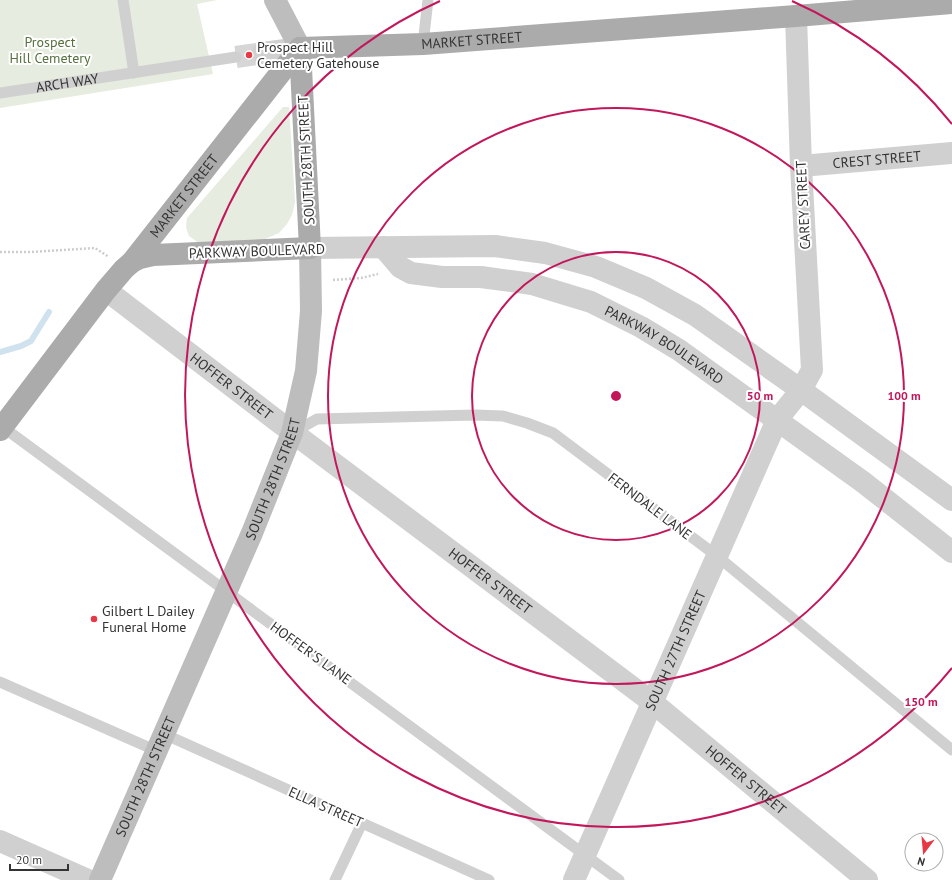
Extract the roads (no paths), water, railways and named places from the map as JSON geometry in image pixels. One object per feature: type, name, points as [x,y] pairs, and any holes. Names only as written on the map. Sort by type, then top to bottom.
[{"type":"main road","name":"MARKET STREET","points":[[1,428],[106,290],[124,269],[123,261],[300,48],[423,44],[796,16],[901,3],[952,2]]},
{"type":"main road","name":"SOUTH 28TH STREET","points":[[300,48],[310,248]]},
{"type":"main road","name":"PARKWAY BOULEVARD","points":[[123,261],[153,255],[310,248]]},
{"type":"street","points":[[263,53],[300,48],[275,0]]},
{"type":"street","name":"CAREY STREET","points":[[777,420],[801,390],[812,370],[801,166],[796,16]]},
{"type":"street","name":"CREST STREET","points":[[801,166],[952,153]]},
{"type":"street","name":"PARKWAY BOULEVARD","points":[[310,248],[495,246],[545,253],[596,267],[646,288],[695,315],[952,500]]},
{"type":"street","name":"PARKWAY BOULEVARD","points":[[384,247],[400,267],[412,273],[442,277],[481,277],[532,284],[591,302],[641,326],[679,350],[863,482],[952,552]]},
{"type":"street","name":"SOUTH 28TH STREET","points":[[100,880],[252,533],[292,433],[306,371],[311,311],[310,248]]},
{"type":"street","name":"HOFFER STREET","points":[[106,290],[292,433],[652,702],[867,880]]},
{"type":"street","name":"SOUTH 27TH STREET","points":[[574,880],[777,420]]},
{"type":"street","points":[[0,841],[88,880]]},
{"type":"lane","points":[[123,0],[134,73]]},
{"type":"lane","points":[[423,44],[428,0]]},
{"type":"lane","name":"ARCH WAY","points":[[0,93],[236,57]]},
{"type":"lane","name":"FERNDALE LANE","points":[[292,433],[317,419],[475,415],[503,416],[553,433],[717,556],[952,750]]},
{"type":"lane","name":"HOFFER'S LANE","points":[[1,428],[227,591],[619,880]]},
{"type":"lane","name":"ELLA STREET","points":[[0,682],[160,743],[362,823],[489,880]]},
{"type":"lane","points":[[335,880],[362,823]]},
{"type":"waterway","points":[[0,352],[21,346],[31,341],[49,312]]},
{"type":"tunnel","points":[[236,57],[263,53]]},
{"type":"place","name":"Prospect Hill Cemetery Gatehouse","points":[[249,55]]},
{"type":"place","name":"Gilbert L Dailey Funeral Home","points":[[94,619]]},
{"type":"park label","name":"Prospect Hill Cemetery","points":[[50,50]]}]
